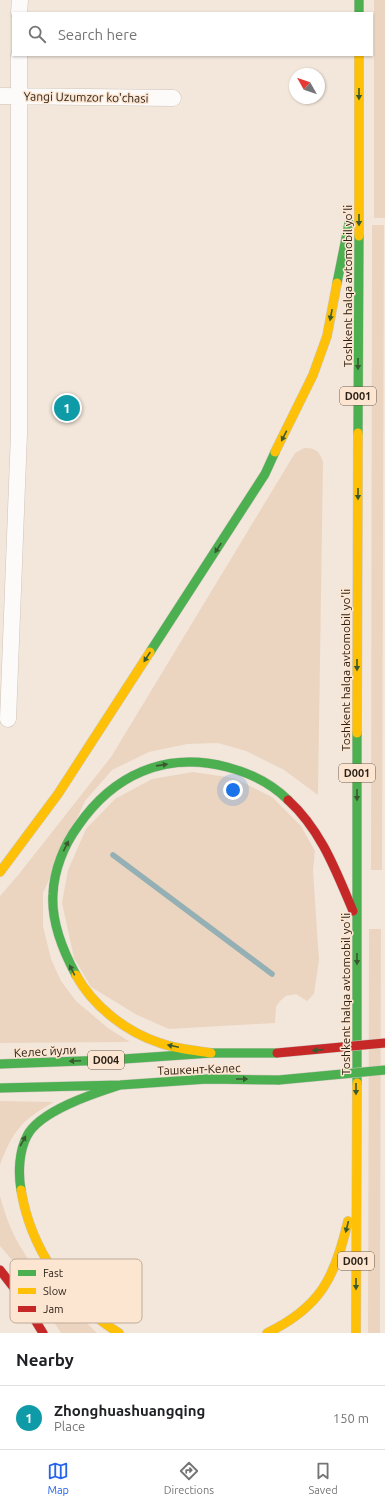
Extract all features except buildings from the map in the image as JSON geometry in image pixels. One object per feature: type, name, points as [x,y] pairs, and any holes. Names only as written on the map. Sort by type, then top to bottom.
[{"type":"main road","points":[[359,0],[359,12]]},
{"type":"main road","name":"Toshkent halqa avtomobil yo'li","points":[[356,1333],[359,56]]},
{"type":"main road","points":[[0,872],[49,806],[87,750],[265,474],[313,375],[327,336],[359,167]]},
{"type":"main road","points":[[211,1053],[170,1046],[154,1041],[128,1029],[100,1007],[76,977],[65,957],[58,936],[54,914],[53,892],[56,873],[62,854],[81,821],[112,788],[130,776],[153,766],[180,762],[207,762],[255,776],[289,799],[314,829],[336,870],[357,920]]},
{"type":"main road","name":"Ташкент-Келес","points":[[211,1053],[277,1054],[385,1043]]},
{"type":"main road","name":"Келес йули","points":[[0,1064],[109,1060],[211,1053]]},
{"type":"main road","name":"Ташкент-Келес","points":[[120,1085],[207,1079],[279,1080],[385,1070]]},
{"type":"main road","points":[[11,1184],[11,1175],[16,1155],[26,1135],[52,1114],[72,1102],[120,1085]]},
{"type":"main road","name":"D004","points":[[0,1088],[120,1085]]},
{"type":"main road","points":[[267,1333],[289,1322],[302,1313],[324,1288],[338,1260],[356,1189]]},
{"type":"main road","points":[[18,1217],[27,1236],[42,1259]]},
{"type":"main road","points":[[0,1270],[10,1283]]},
{"type":"main road","points":[[37,1323],[43,1333]]},
{"type":"main road","points":[[104,1323],[119,1333]]},
{"type":"street","points":[[19,12],[20,0]]},
{"type":"street","points":[[8,719],[19,433],[19,56]]},
{"type":"street","name":"Yangi Uzumzor ko'chasi","points":[[0,96],[173,98]]},
{"type":"shaded area","points":[[374,0],[385,0],[385,218],[374,218]]},
{"type":"shaded area","points":[[372,225],[384,225],[382,870],[371,870]]},
{"type":"shaded area","points":[[304,448],[311,448],[317,451],[321,456],[323,463],[318,795],[284,770],[246,751],[218,743],[187,744],[149,752],[112,770],[85,801],[43,893],[43,926],[51,959],[61,981],[76,1001],[108,1028],[130,1042],[0,1043],[0,896],[111,757],[295,453]]},
{"type":"shaded area","points":[[193,772],[234,778],[272,797],[301,826],[315,851],[313,870],[319,960],[314,994],[307,1001],[296,994],[286,996],[276,1007],[275,1023],[169,1029],[137,1015],[91,987],[74,958],[62,903],[68,870],[86,829],[115,799],[152,779]]},
{"type":"shaded area","points":[[369,929],[381,929],[380,1333],[368,1333]]},
{"type":"shaded area","points":[[0,1101],[54,1102],[43,1108],[26,1121],[14,1134],[0,1165]]},
{"type":"shaded area","points":[[0,1196],[13,1234],[29,1259],[11,1259],[0,1246]]},
{"type":"shaded area","points":[[54,1323],[87,1323],[97,1333],[61,1333]]},
{"type":"waterway","points":[[113,855],[272,974]]},
{"type":"traffic: fast","points":[[359,0],[359,12]]},
{"type":"traffic: fast","points":[[337,283],[349,223]]},
{"type":"traffic: fast","points":[[358,433],[359,236]]},
{"type":"traffic: fast","points":[[150,652],[265,474],[275,452]]},
{"type":"traffic: fast","points":[[357,733],[357,1083]]},
{"type":"traffic: fast","points":[[76,975],[62,946],[56,926],[53,905],[55,876],[64,850],[73,833],[92,808],[107,793],[142,771],[162,765],[182,762],[204,763],[244,772],[275,789],[288,800]]},
{"type":"traffic: fast","points":[[0,1064],[109,1060],[211,1053],[277,1053]]},
{"type":"traffic: fast","points":[[279,1080],[385,1070]]},
{"type":"traffic: fast","points":[[0,1088],[120,1085],[207,1079],[279,1080]]},
{"type":"traffic: fast","points":[[21,1190],[19,1169],[22,1148],[33,1127],[55,1111],[69,1104],[120,1085]]},
{"type":"traffic: slow","points":[[359,56],[359,236]]},
{"type":"traffic: slow","points":[[275,452],[313,375],[327,336],[337,283]]},
{"type":"traffic: slow","points":[[357,733],[358,433]]},
{"type":"traffic: slow","points":[[0,872],[58,794],[150,652]]},
{"type":"traffic: slow","points":[[76,975],[83,986],[101,1007],[123,1025],[135,1032],[166,1045],[211,1053]]},
{"type":"traffic: slow","points":[[356,1333],[357,1083]]},
{"type":"traffic: slow","points":[[21,1190],[33,1233],[46,1259]]},
{"type":"traffic: slow","points":[[267,1333],[301,1312],[313,1301],[323,1288],[331,1274],[337,1258],[348,1221]]},
{"type":"traffic: slow","points":[[104,1323],[119,1333]]},
{"type":"traffic: jam","points":[[288,800],[310,824],[319,838],[334,866],[353,911]]},
{"type":"traffic: jam","points":[[277,1053],[385,1043]]},
{"type":"traffic: jam","points":[[0,1270],[10,1283]]},
{"type":"traffic: jam","points":[[37,1323],[43,1333]]},
{"type":"place","name":"Zhonghuashuangqing","points":[[67,408]]}]
